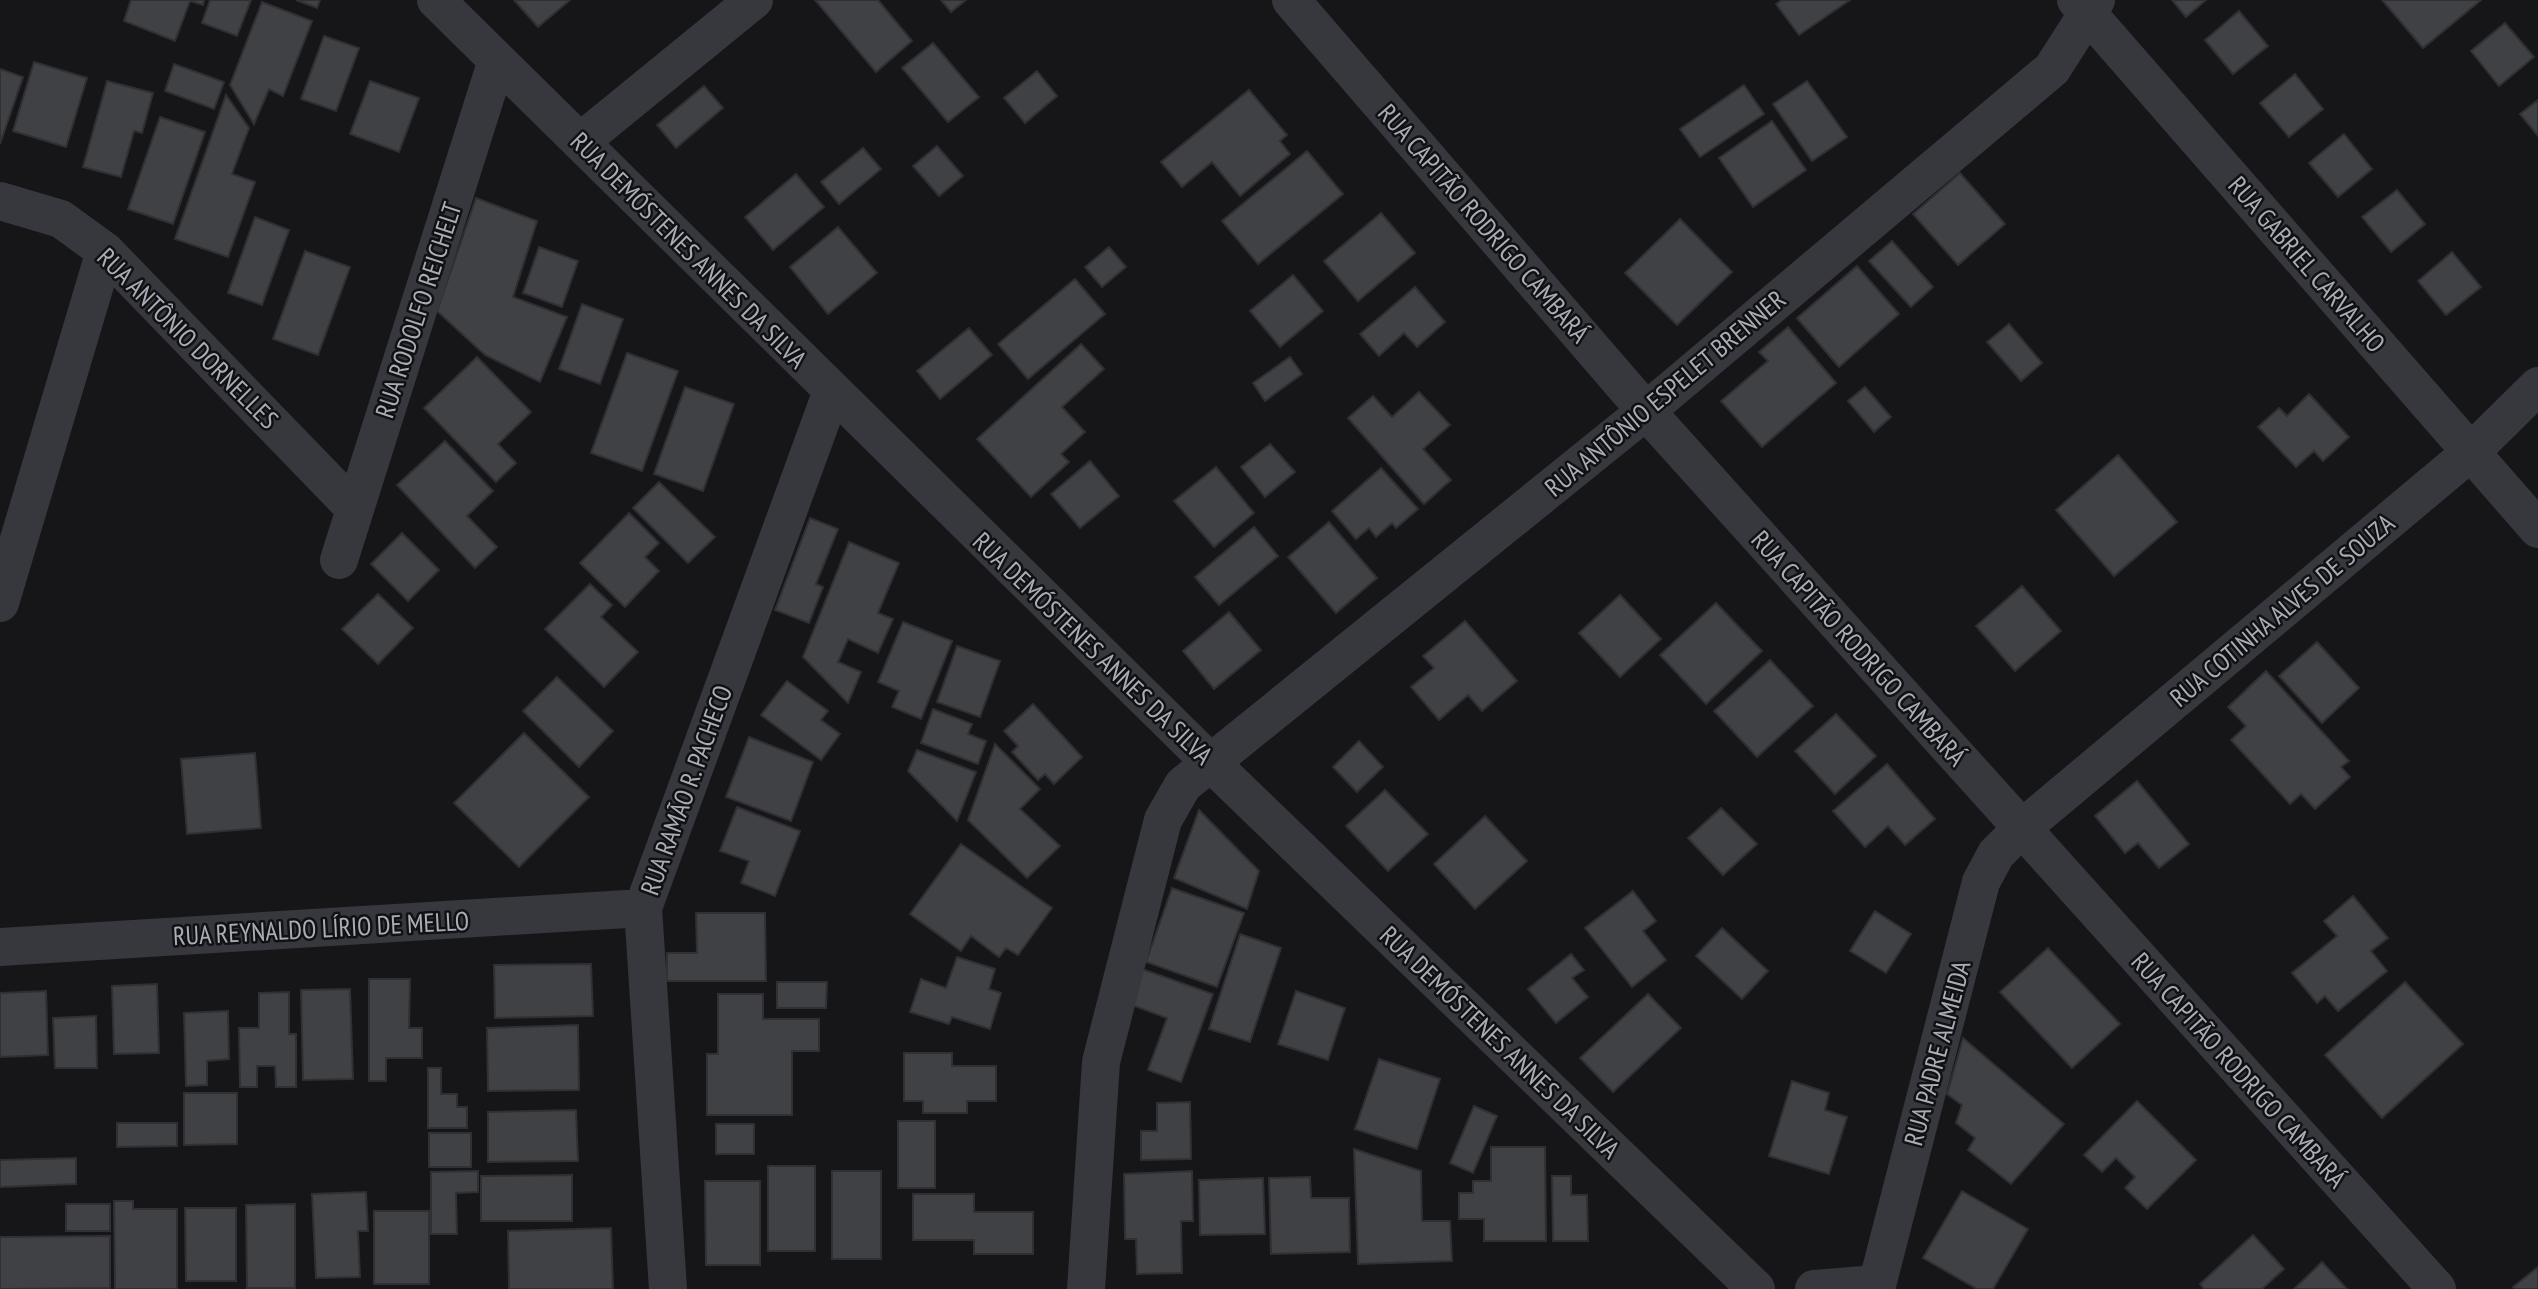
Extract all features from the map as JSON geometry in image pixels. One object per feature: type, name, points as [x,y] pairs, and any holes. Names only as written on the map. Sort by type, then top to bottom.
[{"type":"street","name":"RUA DEMÓSTENES ANNES DA SILVA","points":[[436,0],[1212,764],[1756,1289]]},
{"type":"street","points":[[580,142],[754,0]]},
{"type":"street","name":"RUA CAPITÃO RODRIGO CAMBARÁ","points":[[1291,0],[1646,411],[2437,1289]]},
{"type":"street","name":"RUA ANTÔNIO ESPELET BRENNER","points":[[1086,1289],[1101,1062],[1163,820],[1182,785],[1212,764],[1646,411],[2052,69],[2087,5]]},
{"type":"street","name":"RUA GABRIEL CARVALHO","points":[[2087,5],[2538,529]]},
{"type":"street","name":"RUA RODOLFO REICHELT","points":[[339,560],[497,60]]},
{"type":"street","name":"RUA ANTÔNIO DORNELLES","points":[[0,201],[61,219],[106,251],[355,509]]},
{"type":"street","points":[[0,603],[106,251]]},
{"type":"street","name":"RUA COTINHA ALVES DE SOUZA","points":[[2021,829],[2471,452],[2538,386]]},
{"type":"street","name":"RUA RAMÃO R. PACHECO","points":[[668,1289],[643,908],[832,391]]},
{"type":"street","name":"RUA PADRE ALMEIDA","points":[[1876,1287],[1981,882],[1996,854],[2021,829]]},
{"type":"street","name":"RUA REYNALDO LÍRIO DE MELLO","points":[[0,947],[643,908]]},
{"type":"street","points":[[1814,1289],[1876,1287]]},
{"type":"building","points":[[131,0],[204,0],[203,5],[190,1],[175,41],[124,21]]},
{"type":"building","points":[[210,0],[251,0],[237,36],[202,23]]},
{"type":"building","points":[[296,0],[320,0],[317,8]]},
{"type":"building","points":[[514,0],[570,0],[538,27]]},
{"type":"building","points":[[815,0],[878,0],[912,41],[876,72]]},
{"type":"building","points":[[941,0],[966,0],[951,12]]},
{"type":"building","points":[[1782,0],[1850,0],[1799,35],[1776,4]]},
{"type":"building","points":[[2172,0],[2206,0],[2186,17]]},
{"type":"building","points":[[2382,0],[2481,0],[2423,48]]},
{"type":"building","points":[[262,2],[312,21],[283,96],[269,89],[254,124],[230,85]]},
{"type":"building","points":[[2239,11],[2268,46],[2233,74],[2205,40]]},
{"type":"building","points":[[2505,23],[2534,57],[2499,86],[2471,51]]},
{"type":"building","points":[[324,36],[359,48],[336,111],[301,99]]},
{"type":"building","points":[[933,43],[979,97],[948,122],[902,68]]},
{"type":"building","points":[[34,62],[87,78],[66,147],[13,131]]},
{"type":"building","points":[[174,64],[224,82],[214,109],[165,91]]},
{"type":"building","points":[[0,69],[23,77],[0,144]]},
{"type":"building","points":[[1037,71],[1057,96],[1025,123],[1004,98]]},
{"type":"building","points":[[2295,74],[2323,109],[2289,137],[2260,103]]},
{"type":"building","points":[[107,81],[153,93],[142,133],[134,131],[121,177],[83,167]]},
{"type":"building","points":[[370,81],[419,98],[399,152],[350,134]]},
{"type":"building","points":[[1807,81],[1847,137],[1812,161],[1773,104]]},
{"type":"building","points":[[1744,85],[1764,114],[1700,157],[1680,129]]},
{"type":"building","points":[[704,86],[723,108],[676,148],[657,125]]},
{"type":"building","points":[[1249,90],[1287,135],[1280,141],[1290,154],[1240,196],[1212,162],[1182,187],[1161,162]]},
{"type":"building","points":[[226,95],[249,128],[232,174],[255,182],[228,257],[175,239]]},
{"type":"building","points":[[2538,100],[2538,136],[2520,114]]},
{"type":"building","points":[[160,117],[205,132],[173,224],[128,209]]},
{"type":"building","points":[[1772,121],[1806,170],[1753,207],[1719,158]]},
{"type":"building","points":[[2344,134],[2372,169],[2338,197],[2309,163]]},
{"type":"building","points":[[937,146],[963,176],[939,196],[913,166]]},
{"type":"building","points":[[863,148],[881,169],[839,204],[821,182]]},
{"type":"building","points":[[1307,151],[1343,194],[1258,264],[1222,221]]},
{"type":"building","points":[[1960,173],[2005,224],[1958,265],[1913,214]]},
{"type":"building","points":[[796,174],[824,207],[773,250],[745,217]]},
{"type":"building","points":[[2397,190],[2425,224],[2391,252],[2362,217]]},
{"type":"building","points":[[476,198],[537,221],[513,297],[567,317],[540,382],[485,355],[437,311]]},
{"type":"building","points":[[1381,213],[1415,253],[1358,301],[1324,261]]},
{"type":"building","points":[[255,217],[289,230],[262,305],[228,293]]},
{"type":"building","points":[[1680,219],[1732,272],[1677,325],[1625,273]]},
{"type":"building","points":[[838,227],[877,273],[828,314],[790,267]]},
{"type":"building","points":[[1892,241],[1933,287],[1911,307],[1869,261]]},
{"type":"building","points":[[539,247],[578,261],[562,307],[523,293]]},
{"type":"building","points":[[1109,247],[1126,267],[1102,287],[1085,267]]},
{"type":"building","points":[[305,251],[350,267],[318,355],[273,339]]},
{"type":"building","points":[[2452,252],[2481,287],[2446,315],[2418,281]]},
{"type":"building","points":[[1857,266],[1899,314],[1839,367],[1797,318]]},
{"type":"building","points":[[1293,275],[1323,311],[1280,347],[1250,311]]},
{"type":"building","points":[[1075,279],[1105,314],[1028,379],[998,344]]},
{"type":"building","points":[[1415,287],[1445,322],[1417,347],[1404,333],[1379,356],[1360,334]]},
{"type":"building","points":[[582,304],[623,319],[600,384],[559,369]]},
{"type":"building","points":[[2009,324],[2042,363],[2021,381],[1987,342]]},
{"type":"building","points":[[1788,327],[1836,383],[1762,447],[1721,401],[1768,361],[1759,352]]},
{"type":"building","points":[[969,328],[992,355],[940,399],[917,371]]},
{"type":"building","points":[[1081,344],[1104,369],[1062,407],[1085,432],[1061,454],[1069,462],[1031,497],[977,439]]},
{"type":"building","points":[[627,353],[678,371],[642,471],[591,453]]},
{"type":"building","points":[[477,357],[531,412],[498,444],[516,463],[496,482],[424,408]]},
{"type":"building","points":[[1290,357],[1302,374],[1265,401],[1253,383]]},
{"type":"building","points":[[685,387],[734,404],[703,491],[654,474]]},
{"type":"building","points":[[1865,387],[1891,417],[1874,432],[1848,401]]},
{"type":"building","points":[[1419,392],[1450,425],[1423,449],[1451,480],[1424,504],[1348,418],[1373,396],[1392,417]]},
{"type":"building","points":[[2309,394],[2349,437],[2323,461],[2314,451],[2296,467],[2258,427],[2279,408],[2287,416]]},
{"type":"building","points":[[445,441],[493,491],[467,516],[497,547],[475,568],[397,485]]},
{"type":"building","points":[[1270,444],[1295,472],[1265,497],[1241,467]]},
{"type":"building","points":[[2118,455],[2177,522],[2114,576],[2056,510]]},
{"type":"building","points":[[1090,461],[1119,496],[1080,528],[1051,494]]},
{"type":"building","points":[[1216,467],[1254,513],[1214,547],[1174,501]]},
{"type":"building","points":[[1381,468],[1418,509],[1396,528],[1392,523],[1376,537],[1369,528],[1356,539],[1332,511]]},
{"type":"building","points":[[659,482],[715,537],[688,563],[633,508]]},
{"type":"building","points":[[629,513],[659,543],[645,557],[659,571],[625,607],[580,563]]},
{"type":"building","points":[[810,518],[838,529],[816,584],[823,587],[809,623],[775,610]]},
{"type":"building","points":[[1329,522],[1377,578],[1336,613],[1288,557]]},
{"type":"building","points":[[1254,527],[1278,556],[1219,605],[1195,577]]},
{"type":"building","points":[[402,533],[439,570],[408,601],[371,564]]},
{"type":"building","points":[[849,542],[899,563],[878,613],[893,619],[878,653],[848,639],[838,662],[861,672],[848,703],[803,657]]},
{"type":"building","points":[[590,584],[612,605],[601,617],[638,652],[604,687],[545,629]]},
{"type":"building","points":[[2022,586],[2061,631],[2015,671],[1976,626]]},
{"type":"building","points":[[378,594],[413,628],[378,664],[342,629]]},
{"type":"building","points":[[1620,595],[1661,639],[1620,677],[1579,633]]},
{"type":"building","points":[[1716,603],[1762,651],[1706,704],[1660,655]]},
{"type":"building","points":[[1229,612],[1261,650],[1214,689],[1183,651]]},
{"type":"building","points":[[1465,621],[1517,681],[1482,711],[1468,695],[1439,720],[1411,687],[1434,668],[1423,656]]},
{"type":"building","points":[[903,622],[952,641],[921,719],[892,707],[899,691],[878,682]]},
{"type":"building","points":[[2317,642],[2359,688],[2322,723],[2279,676]]},
{"type":"building","points":[[957,646],[1000,661],[980,717],[937,702]]},
{"type":"building","points":[[1770,660],[1813,706],[1757,757],[1714,711]]},
{"type":"building","points":[[2266,671],[2349,761],[2341,767],[2350,777],[2315,809],[2301,794],[2290,804],[2231,740],[2246,726],[2228,707]]},
{"type":"building","points":[[557,677],[613,731],[579,767],[523,711]]},
{"type":"building","points":[[787,681],[828,711],[821,720],[840,734],[821,760],[761,715]]},
{"type":"building","points":[[1033,704],[1082,757],[1054,784],[1045,774],[1038,780],[1012,752],[1018,746],[1004,731]]},
{"type":"building","points":[[933,709],[972,724],[968,734],[986,741],[978,764],[921,743]]},
{"type":"building","points":[[1836,714],[1876,756],[1835,794],[1795,751]]},
{"type":"building","points":[[524,733],[589,797],[519,867],[454,803]]},
{"type":"building","points":[[749,737],[813,762],[791,821],[726,797]]},
{"type":"building","points":[[1359,741],[1383,767],[1357,792],[1333,767]]},
{"type":"building","points":[[995,744],[1040,789],[1020,809],[1060,846],[1027,878],[968,820]]},
{"type":"building","points":[[917,750],[976,772],[957,821],[908,771]]},
{"type":"building","points":[[255,753],[261,828],[187,834],[181,759]]},
{"type":"building","points":[[1887,764],[1935,819],[1905,845],[1888,826],[1865,847],[1833,811]]},
{"type":"building","points":[[2137,781],[2189,844],[2159,868],[2138,843],[2125,853],[2095,816]]},
{"type":"building","points":[[1385,790],[1428,834],[1388,871],[1346,826]]},
{"type":"building","points":[[737,807],[800,831],[775,896],[741,883],[749,861],[720,851]]},
{"type":"building","points":[[1721,808],[1757,844],[1723,875],[1688,838]]},
{"type":"building","points":[[1199,810],[1259,871],[1247,909],[1174,878]]},
{"type":"building","points":[[1485,816],[1527,861],[1475,909],[1434,864]]},
{"type":"building","points":[[961,844],[1052,908],[1018,955],[1006,948],[999,957],[971,936],[961,951],[910,914]]},
{"type":"building","points":[[1172,888],[1244,913],[1217,987],[1146,962]]},
{"type":"building","points":[[1633,891],[1656,921],[1643,931],[1666,960],[1632,987],[1585,928]]},
{"type":"building","points":[[2353,896],[2388,938],[2371,951],[2387,971],[2338,1011],[2325,996],[2317,1003],[2292,973],[2337,936],[2324,921]]},
{"type":"building","points":[[1875,911],[1911,934],[1886,973],[1850,951]]},
{"type":"building","points":[[696,913],[765,913],[766,981],[667,981],[667,953],[697,953]]},
{"type":"building","points":[[1722,928],[1768,971],[1742,999],[1696,956]]},
{"type":"building","points":[[1240,934],[1281,948],[1250,1042],[1209,1029]]},
{"type":"building","points":[[2048,948],[2120,1024],[2072,1068],[2000,992]]},
{"type":"building","points":[[1571,954],[1584,970],[1572,978],[1588,997],[1556,1023],[1528,989]]},
{"type":"building","points":[[957,957],[995,969],[989,989],[1001,993],[990,1029],[952,1017],[949,1024],[910,1012],[921,979],[946,988]]},
{"type":"building","points":[[591,964],[593,1016],[495,1018],[494,965]]},
{"type":"building","points":[[1142,969],[1213,994],[1181,1082],[1148,1070],[1167,1018],[1129,1004]]},
{"type":"building","points":[[369,979],[410,979],[409,1028],[422,1028],[422,1058],[386,1058],[386,1081],[369,1081]]},
{"type":"building","points":[[777,982],[827,982],[826,1008],[777,1008]]},
{"type":"building","points":[[2405,982],[2463,1044],[2382,1118],[2325,1055]]},
{"type":"building","points":[[157,984],[159,1053],[114,1054],[112,986]]},
{"type":"building","points":[[350,989],[353,1079],[303,1080],[301,990]]},
{"type":"building","points":[[46,991],[48,1055],[0,1057],[0,993]]},
{"type":"building","points":[[1296,991],[1345,1008],[1328,1060],[1278,1044]]},
{"type":"building","points":[[289,992],[289,1034],[296,1034],[296,1087],[276,1087],[275,1066],[257,1066],[257,1087],[240,1087],[239,1028],[259,1028],[259,993]]},
{"type":"building","points":[[718,994],[763,994],[763,1019],[819,1019],[819,1051],[792,1051],[792,1115],[707,1115],[707,1054],[718,1054]]},
{"type":"building","points":[[1648,994],[1681,1028],[1613,1092],[1580,1058]]},
{"type":"building","points":[[228,1011],[229,1059],[207,1061],[207,1085],[186,1086],[184,1013]]},
{"type":"building","points":[[96,1016],[97,1068],[55,1068],[53,1018]]},
{"type":"building","points":[[578,1025],[579,1090],[488,1091],[487,1028]]},
{"type":"building","points":[[1963,1038],[2064,1124],[2011,1184],[1968,1150],[1975,1138],[1956,1123],[1962,1105],[1947,1094]]},
{"type":"building","points":[[904,1053],[952,1053],[952,1066],[996,1066],[996,1101],[967,1101],[967,1113],[923,1113],[923,1101],[904,1101]]},
{"type":"building","points":[[1379,1059],[1440,1079],[1417,1149],[1355,1129]]},
{"type":"building","points":[[428,1068],[441,1068],[441,1094],[457,1094],[457,1107],[467,1107],[467,1128],[428,1128]]},
{"type":"building","points":[[1792,1081],[1829,1093],[1825,1110],[1847,1117],[1829,1174],[1769,1156]]},
{"type":"building","points":[[184,1093],[237,1093],[237,1144],[184,1145]]},
{"type":"building","points":[[2137,1101],[2196,1160],[2147,1209],[2125,1188],[2135,1177],[2116,1158],[2102,1172],[2084,1155]]},
{"type":"building","points":[[1190,1102],[1191,1159],[1141,1160],[1141,1131],[1157,1131],[1157,1103]]},
{"type":"building","points":[[1474,1106],[1497,1116],[1473,1173],[1450,1163]]},
{"type":"building","points":[[576,1110],[578,1161],[488,1162],[488,1112]]},
{"type":"building","points":[[898,1121],[935,1121],[935,1188],[898,1188]]},
{"type":"building","points":[[117,1123],[177,1123],[177,1146],[117,1147]]},
{"type":"building","points":[[716,1124],[754,1124],[754,1154],[716,1154]]},
{"type":"building","points":[[429,1133],[471,1133],[471,1167],[429,1167]]},
{"type":"building","points":[[1491,1147],[1545,1147],[1546,1241],[1484,1241],[1484,1219],[1459,1219],[1459,1193],[1473,1193],[1473,1181],[1491,1181]]},
{"type":"building","points":[[1354,1149],[1421,1171],[1422,1221],[1450,1221],[1452,1261],[1358,1264]]},
{"type":"building","points":[[76,1158],[76,1184],[0,1187],[0,1160]]},
{"type":"building","points":[[768,1166],[815,1166],[815,1251],[768,1251]]},
{"type":"building","points":[[478,1171],[478,1192],[456,1193],[457,1234],[431,1234],[431,1172]]},
{"type":"building","points":[[832,1171],[881,1171],[881,1259],[832,1259]]},
{"type":"building","points":[[1192,1171],[1193,1221],[1181,1221],[1182,1273],[1137,1274],[1136,1239],[1125,1239],[1124,1174]]},
{"type":"building","points":[[572,1175],[572,1221],[481,1221],[481,1176]]},
{"type":"building","points":[[1552,1176],[1571,1176],[1571,1195],[1587,1195],[1588,1241],[1553,1241]]},
{"type":"building","points":[[1310,1177],[1311,1198],[1349,1198],[1350,1252],[1271,1254],[1269,1178]]},
{"type":"building","points":[[1263,1178],[1265,1234],[1200,1235],[1199,1180]]},
{"type":"building","points":[[705,1181],[760,1181],[760,1265],[706,1265]]},
{"type":"building","points":[[1962,1191],[2028,1229],[1993,1289],[1977,1289],[1923,1258]]},
{"type":"building","points":[[366,1192],[368,1231],[358,1231],[360,1277],[316,1278],[312,1194]]},
{"type":"building","points":[[913,1194],[974,1194],[974,1212],[1033,1212],[1033,1254],[974,1254],[974,1240],[913,1240]]},
{"type":"building","points":[[114,1201],[133,1201],[133,1209],[177,1209],[177,1289],[115,1289]]},
{"type":"building","points":[[66,1204],[110,1204],[110,1231],[66,1231]]},
{"type":"building","points":[[295,1204],[295,1288],[247,1288],[246,1205]]},
{"type":"building","points":[[185,1208],[236,1208],[236,1281],[186,1281]]},
{"type":"building","points":[[374,1211],[429,1211],[429,1284],[374,1284]]},
{"type":"building","points":[[611,1228],[613,1289],[509,1289],[508,1231]]},
{"type":"building","points":[[2253,1235],[2284,1269],[2262,1289],[2204,1289],[2200,1284]]},
{"type":"building","points":[[110,1236],[110,1288],[0,1289],[0,1237]]},
{"type":"building","points":[[2322,1262],[2347,1289],[2294,1289]]},
{"type":"building","points":[[2538,1267],[2538,1289],[2513,1287]]}]
